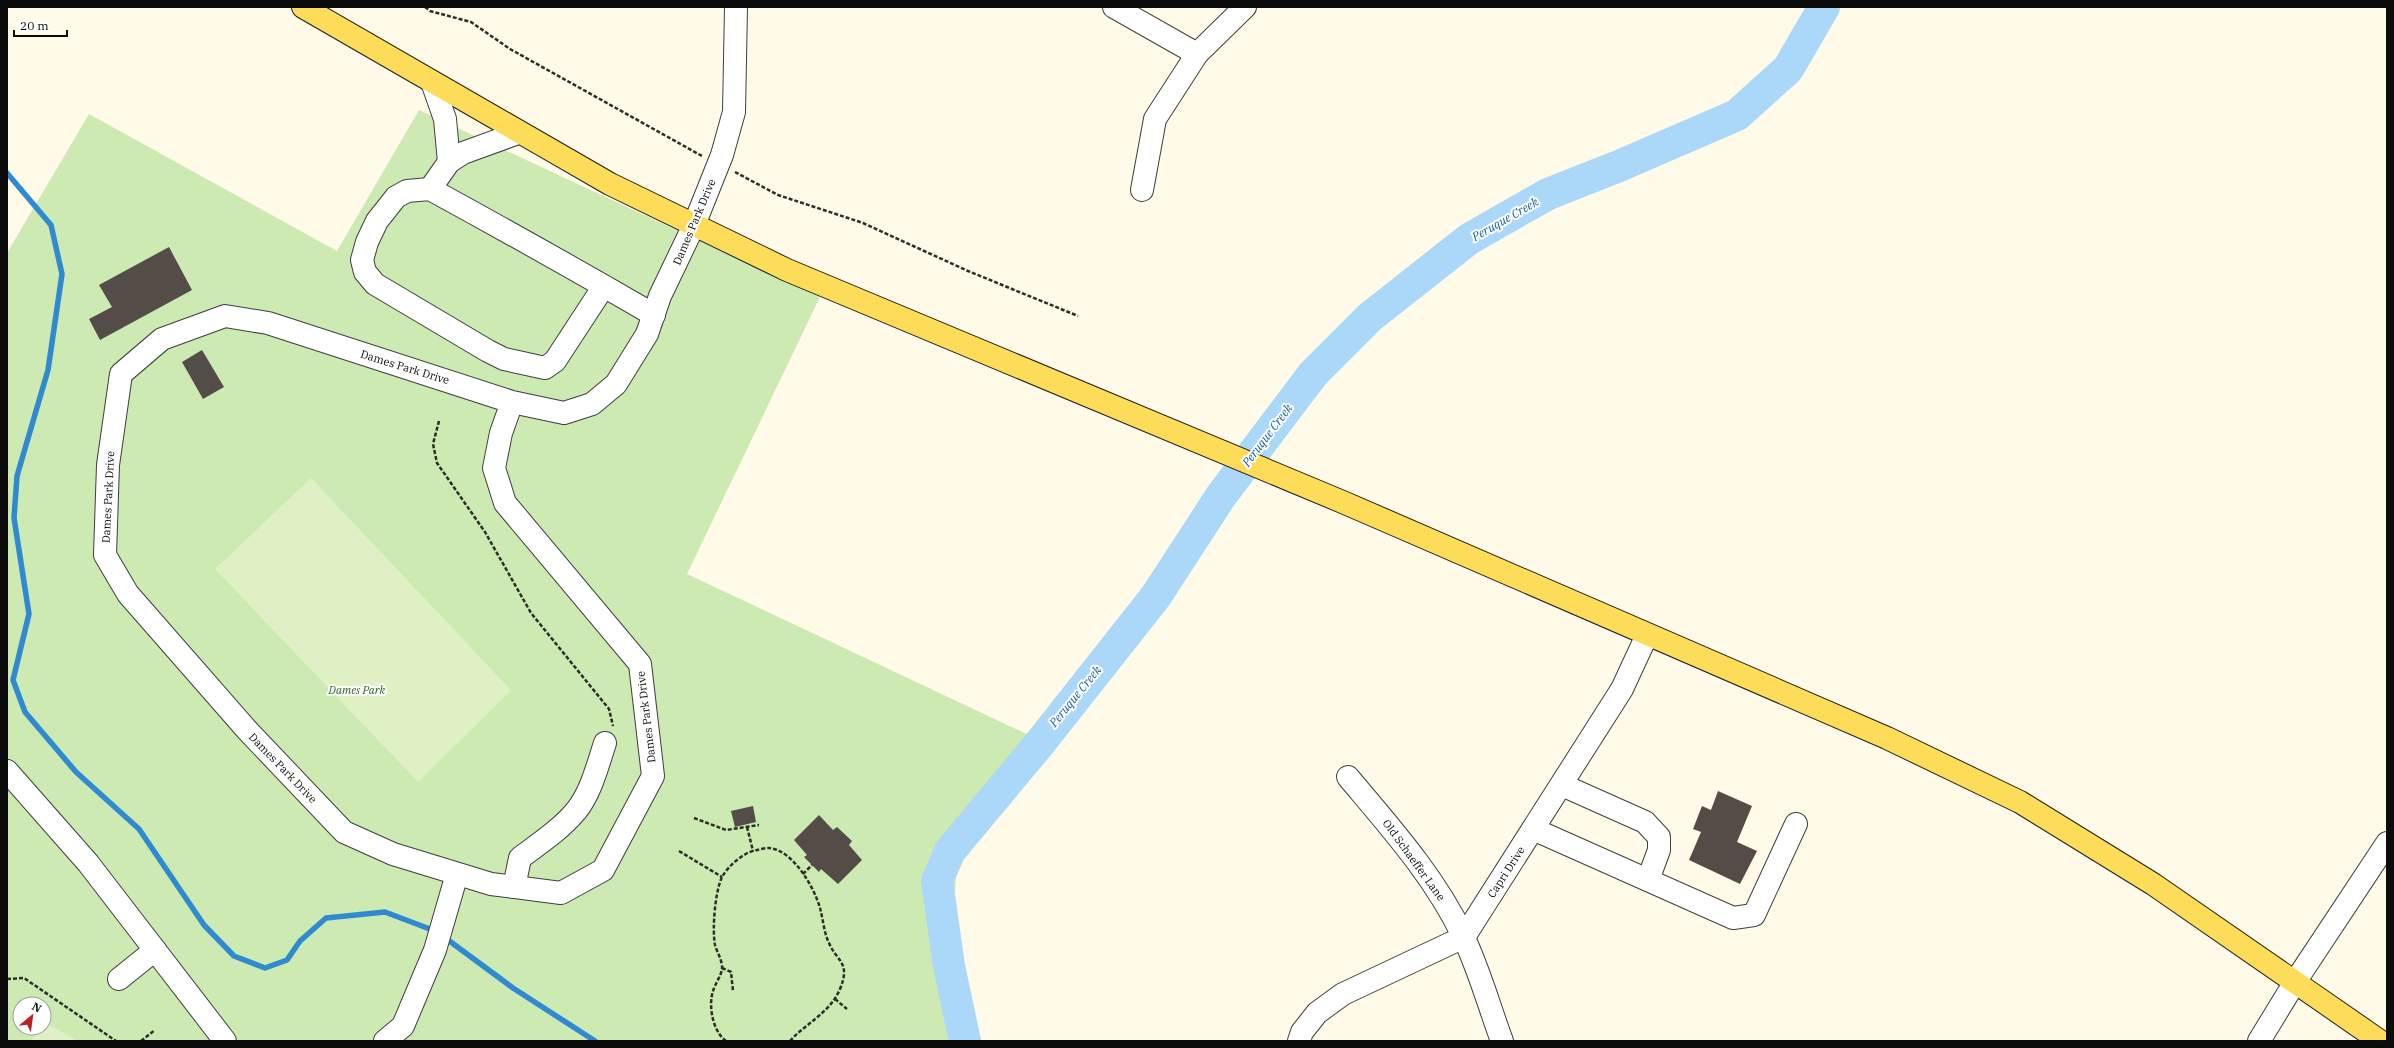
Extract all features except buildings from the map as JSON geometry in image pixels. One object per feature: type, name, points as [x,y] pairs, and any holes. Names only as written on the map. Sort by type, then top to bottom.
[{"type":"main road","points":[[303,7],[610,184],[787,270],[1345,503],[1887,738],[2020,802],[2153,884],[2374,1038]]},
{"type":"street","name":"Dames Park Drive","points":[[512,402],[501,433],[494,468],[505,503],[640,664],[653,776],[603,870],[561,893],[491,884],[393,854],[344,832],[248,731],[128,594],[105,555],[108,465],[122,374],[162,339],[225,316],[268,323],[512,402],[564,413],[592,404],[616,384],[647,334],[660,296],[694,226],[719,163],[734,112],[736,7]]},
{"type":"street","points":[[1114,7],[1197,54]]},
{"type":"street","points":[[1142,190],[1155,119],[1197,54],[1245,7]]},
{"type":"street","points":[[432,82],[445,119],[449,162]]},
{"type":"street","points":[[430,189],[449,162],[463,153],[518,132]]},
{"type":"street","points":[[604,286],[555,361],[545,368],[504,359],[381,288],[375,284],[365,272],[362,260],[367,242],[377,221],[396,197],[407,191],[430,189],[604,286],[654,315]]},
{"type":"street","name":"Capri Drive","points":[[1464,937],[1622,690],[1647,635]]},
{"type":"street","points":[[514,887],[520,858],[551,836],[577,810],[592,780],[605,743]]},
{"type":"street","points":[[7,771],[88,863],[225,1041]]},
{"type":"street","name":"Old Schaeffer Lane","points":[[1348,777],[1420,864],[1442,897],[1464,937],[1502,1041]]},
{"type":"street","points":[[1562,785],[1645,822],[1659,837],[1659,850],[1648,880]]},
{"type":"street","points":[[1533,829],[1733,918],[1754,915],[1796,824]]},
{"type":"street","points":[[2260,1041],[2295,982],[2387,843]]},
{"type":"street","points":[[385,1041],[403,1026],[435,950],[457,874]]},
{"type":"street","points":[[1299,1041],[1302,1032],[1317,1013],[1343,994],[1464,937]]},
{"type":"street","points":[[119,979],[155,950]]},
{"type":"path","points":[[425,7],[430,11],[472,22],[510,49],[693,153],[719,163],[778,195],[863,223],[968,270],[1078,316]]},
{"type":"path","points":[[439,421],[433,444],[437,463],[485,532],[531,613],[609,709],[613,725],[605,743]]},
{"type":"path","points":[[694,818],[726,830],[758,825]]},
{"type":"path","points":[[747,827],[753,851]]},
{"type":"path","points":[[726,1041],[722,1039],[712,1017],[712,993],[722,968],[715,944],[715,907],[722,877],[734,862],[753,851],[770,848],[784,855],[810,882],[820,906],[829,943],[842,961],[844,975],[840,990],[830,1006],[815,1020],[800,1029],[790,1041]]},
{"type":"path","points":[[679,851],[722,877]]},
{"type":"path","points":[[803,874],[812,865]]},
{"type":"path","points":[[722,968],[731,972],[733,991]]},
{"type":"path","points":[[7,979],[24,978],[116,1041]]},
{"type":"path","points":[[835,998],[847,1010]]},
{"type":"path","points":[[141,1041],[155,1030]]},
{"type":"green space","name":"Dames Park","points":[[419,110],[820,297],[687,574],[1033,737],[958,849],[948,990],[958,1041],[7,1041],[7,253],[89,114],[337,251]]},
{"type":"green space","points":[[311,478],[511,690],[418,782],[215,569]]},
{"type":"green space","points":[[52,1026],[78,1041],[31,1041],[34,1036],[52,1036]]},
{"type":"waterway","name":"Peruque Creek","points":[[965,1041],[949,966],[937,881],[950,851],[1040,743],[1156,596],[1221,496],[1313,374],[1370,317],[1469,239],[1548,194],[1619,166],[1737,115],[1788,69],[1824,7]]},
{"type":"waterway","points":[[7,173],[51,225],[62,274],[48,370],[17,476],[14,518],[29,614],[13,680],[25,712],[76,772],[139,829],[204,925],[234,956],[265,968],[287,960],[300,941],[326,918],[385,912],[435,931]]},
{"type":"waterway","points":[[444,937],[513,988],[595,1041]]}]
